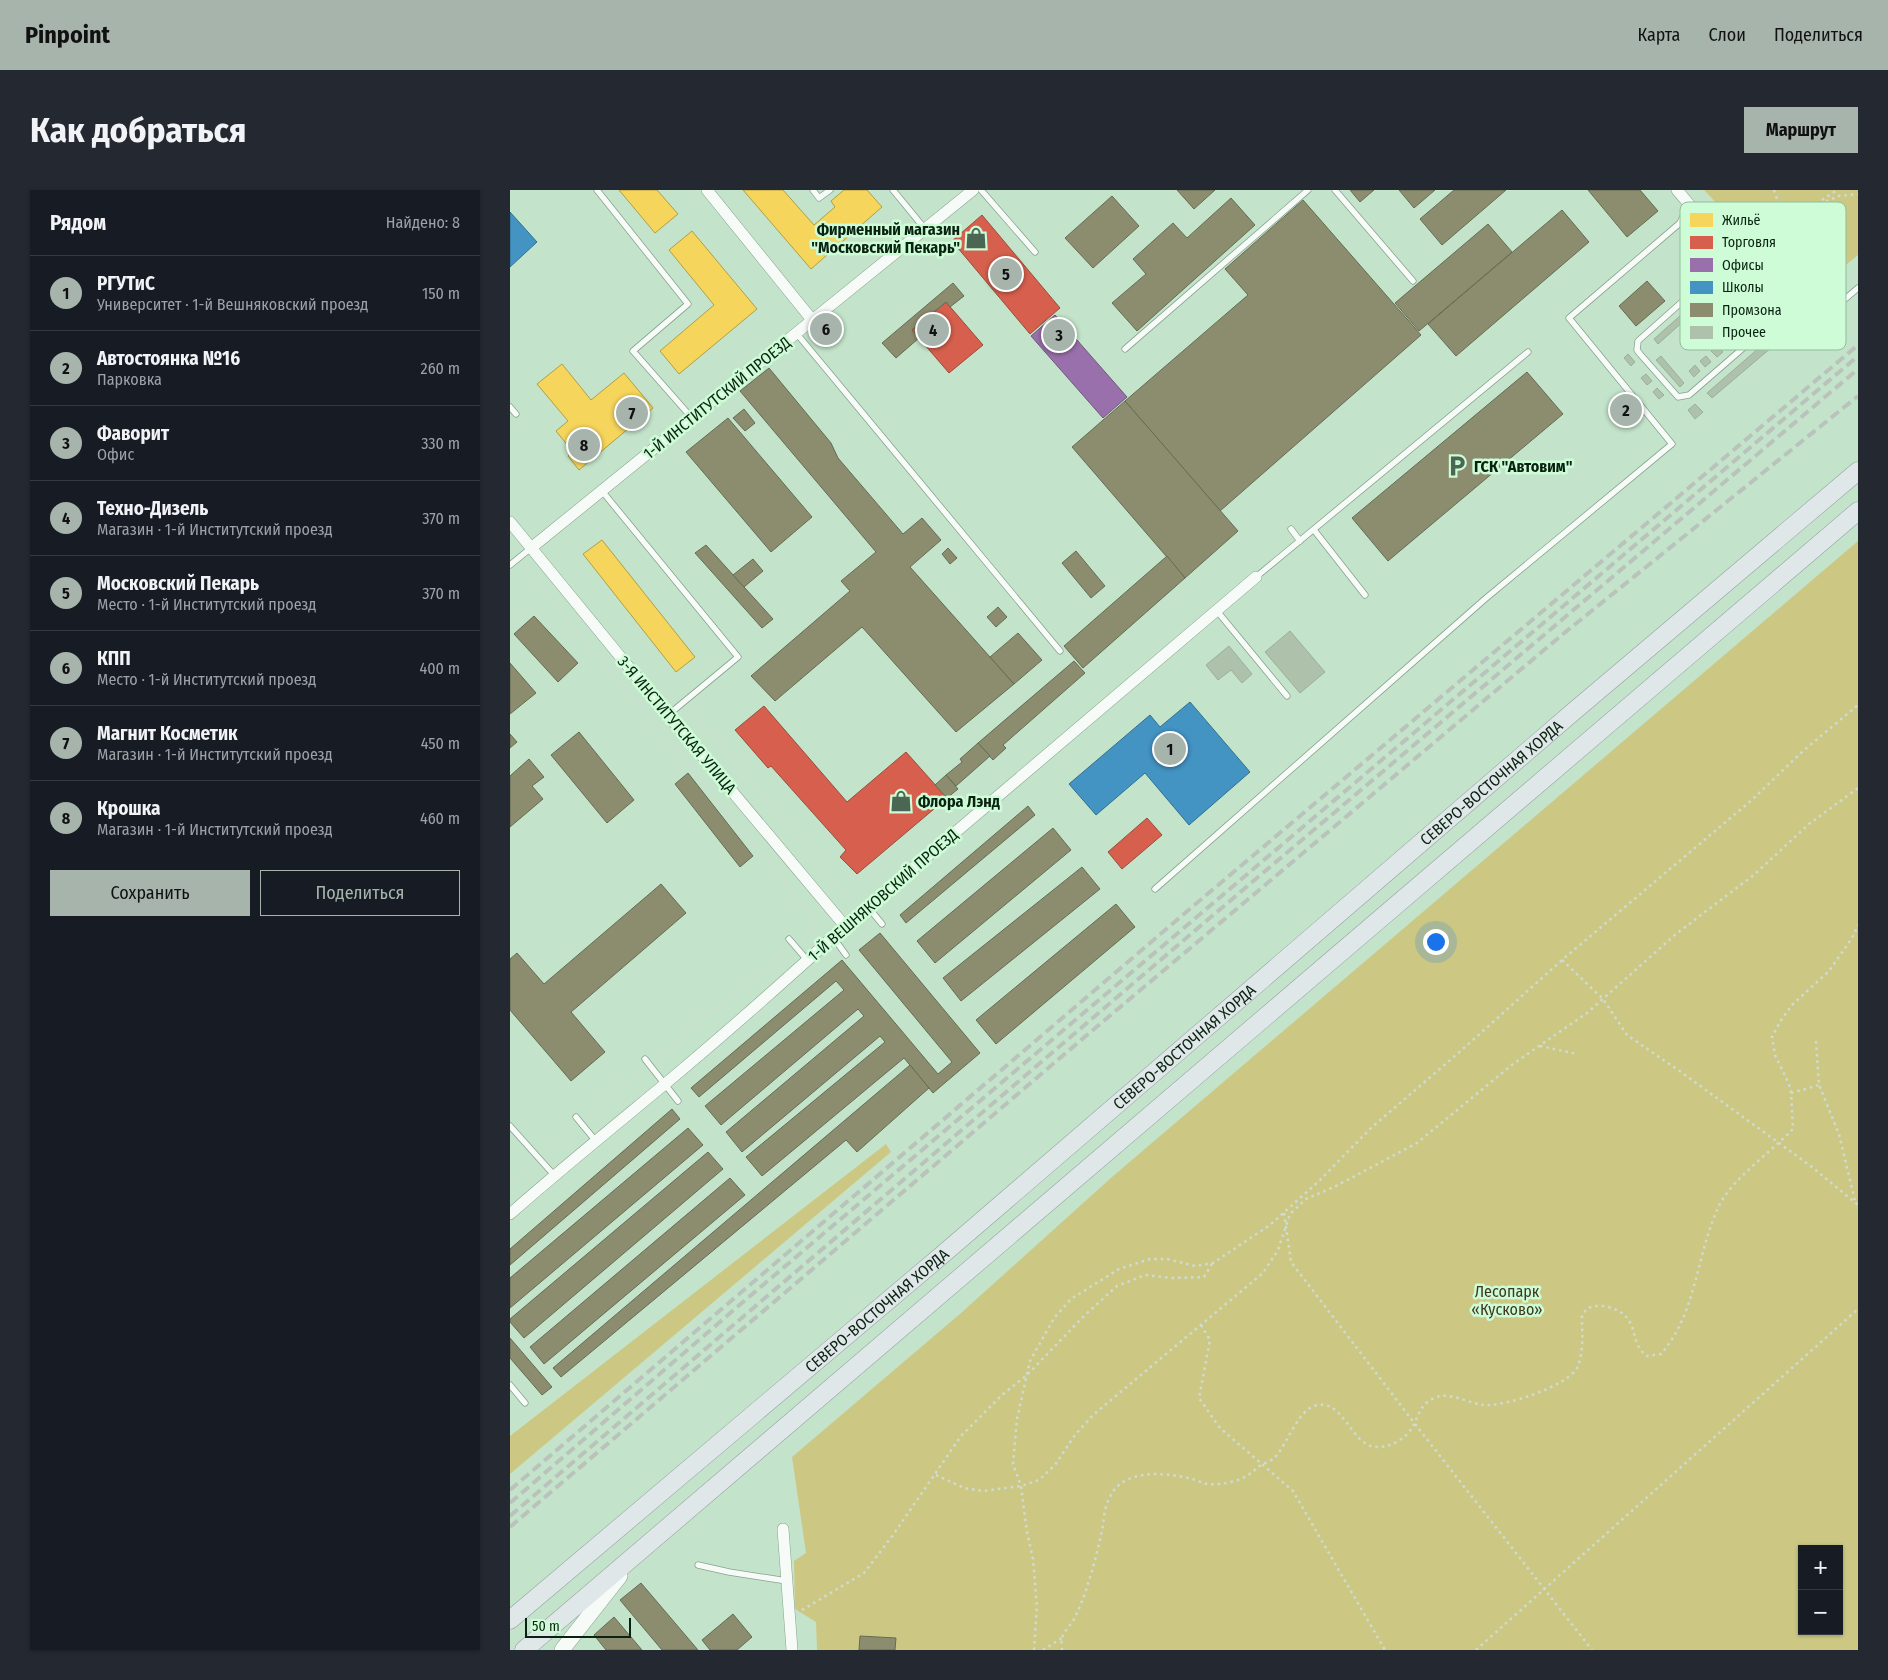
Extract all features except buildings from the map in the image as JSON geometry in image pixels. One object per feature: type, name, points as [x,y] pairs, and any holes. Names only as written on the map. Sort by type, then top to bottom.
[{"type":"main road","name":"СЕВЕРО-ВОСТОЧНАЯ ХОРДА","points":[[510,1620],[942,1255],[1558,725],[1858,471]]},
{"type":"main road","name":"СЕВЕРО-ВОСТОЧНАЯ ХОРДА","points":[[524,1650],[971,1271],[1583,744],[1858,512]]},
{"type":"main road","points":[[562,1650],[606,1592],[646,1546]]},
{"type":"street","points":[[707,190],[813,321]]},
{"type":"street","name":"1-Й ИНСТИТУТСКИЙ ПРОЕЗД","points":[[531,548],[973,190]]},
{"type":"street","points":[[1677,190],[1687,202]]},
{"type":"street","name":"3-Я ИНСТИТУТСКАЯ УЛИЦА","points":[[510,522],[668,715],[845,926]]},
{"type":"street","name":"1-Й ВЕШНЯКОВСКИЙ ПРОЕЗД","points":[[510,1214],[596,1140],[664,1085],[845,926],[1256,578]]},
{"type":"street","points":[[783,1529],[792,1650]]},
{"type":"lane","points":[[597,190],[688,304],[634,351],[692,418]]},
{"type":"lane","points":[[813,190],[819,198],[830,190]]},
{"type":"lane","points":[[894,190],[925,229]]},
{"type":"lane","points":[[981,190],[1035,252]]},
{"type":"lane","points":[[1124,349],[1308,190]]},
{"type":"lane","points":[[1335,190],[1413,281]]},
{"type":"lane","points":[[1155,889],[1485,599],[1672,444],[1569,318],[1680,223]]},
{"type":"lane","points":[[1846,298],[1858,288]]},
{"type":"lane","points":[[1680,304],[1638,341],[1637,350],[1678,397],[1689,396],[1741,350]]},
{"type":"lane","points":[[797,334],[1060,651]]},
{"type":"lane","points":[[1256,578],[1528,352]]},
{"type":"lane","points":[[510,407],[516,414]]},
{"type":"lane","points":[[602,491],[738,657],[668,715]]},
{"type":"lane","points":[[1291,529],[1300,541]]},
{"type":"lane","points":[[1314,530],[1365,595]]},
{"type":"lane","points":[[510,565],[531,548]]},
{"type":"lane","points":[[1217,611],[1287,696]]},
{"type":"lane","points":[[864,910],[882,924]]},
{"type":"lane","points":[[833,937],[846,955]]},
{"type":"lane","points":[[789,939],[808,960]]},
{"type":"lane","points":[[647,1062],[678,1101]]},
{"type":"lane","points":[[578,1120],[596,1140]]},
{"type":"lane","points":[[510,1126],[554,1176]]},
{"type":"lane","points":[[510,1385],[525,1403]]},
{"type":"lane","points":[[698,1565],[787,1581]]},
{"type":"path","points":[[1774,190],[1778,202]]},
{"type":"path","points":[[1819,202],[1837,190]]},
{"type":"path","points":[[1824,202],[1839,196],[1858,194]]},
{"type":"path","points":[[526,567],[815,919],[814,928],[647,1062],[578,1120],[566,1134]]},
{"type":"path","points":[[683,702],[864,910]]},
{"type":"path","points":[[790,1618],[864,1573],[936,1475],[961,1436],[1003,1394],[1026,1376],[1116,1286],[1145,1275],[1173,1278],[1204,1277],[1213,1263],[1270,1225],[1284,1213],[1319,1181],[1370,1129],[1562,960],[1752,799],[1803,751],[1858,705]]},
{"type":"path","points":[[936,1475],[964,1488],[984,1492],[1021,1486],[1038,1480],[1055,1465],[1075,1435],[1093,1415],[1263,1273],[1278,1250],[1290,1214],[1306,1199],[1336,1186],[1417,1143],[1512,1064],[1586,1013],[1676,934],[1755,874],[1809,824],[1858,788]]},
{"type":"path","points":[[1043,1650],[1062,1638],[1074,1619],[1087,1587],[1097,1553],[1108,1499],[1119,1483],[1135,1476],[1164,1474],[1189,1478],[1205,1484],[1223,1484],[1247,1476],[1262,1464],[1274,1459],[1302,1415],[1316,1405],[1327,1405],[1345,1420],[1364,1443],[1373,1447],[1389,1447],[1402,1439],[1415,1424],[1418,1413],[1424,1404],[1435,1397],[1450,1396],[1484,1405],[1500,1404],[1541,1391],[1559,1382],[1577,1368],[1583,1347],[1582,1315],[1587,1309],[1601,1306],[1614,1309],[1627,1318],[1640,1351],[1647,1356],[1660,1354],[1671,1342],[1687,1310],[1710,1228],[1719,1204],[1729,1188],[1779,1144],[1793,1129],[1789,1084],[1775,1055],[1772,1037],[1792,1005],[1830,971],[1852,938],[1858,925]]},
{"type":"path","points":[[1562,960],[1603,998],[1627,1035],[1779,1144],[1856,1204]]},
{"type":"path","points":[[1816,1041],[1819,1085],[1839,1134],[1856,1204]]},
{"type":"path","points":[[1540,1046],[1577,1054]]},
{"type":"path","points":[[1791,1093],[1819,1085]]},
{"type":"path","points":[[510,1481],[896,1152]]},
{"type":"path","points":[[1284,1213],[1291,1262],[1592,1650]]},
{"type":"path","points":[[1034,1650],[1037,1607],[1033,1559],[1027,1532],[1021,1486],[1013,1464],[1017,1419],[1030,1361],[1054,1318],[1071,1299],[1119,1269],[1150,1259],[1167,1259],[1194,1266],[1213,1263]]},
{"type":"path","points":[[1476,1650],[1858,1309]]},
{"type":"path","points":[[1201,1325],[1210,1340],[1199,1398],[1220,1428],[1292,1491],[1385,1650]]},
{"type":"path","points":[[1062,1638],[1062,1650]]},
{"type":"green space","points":[[1704,190],[1858,190],[1858,255],[1846,265],[1846,202],[1715,202]]},
{"type":"green space","name":"Лесопарк «Кусково»","points":[[1858,541],[1858,1650],[817,1650],[816,1622],[795,1609],[794,1561],[806,1553],[792,1457],[961,1313],[1112,1177]]},
{"type":"green space","points":[[886,1144],[891,1152],[510,1474],[510,1436]]},
{"type":"railway","points":[[510,1490],[1185,913],[1858,345]]},
{"type":"railway","points":[[510,1503],[750,1296],[1858,356]]},
{"type":"railway","points":[[510,1516],[1198,928],[1858,369]]},
{"type":"railway","points":[[510,1527],[1087,1035],[1563,634],[1858,396]]},
{"type":"place","name":"Фирменный магазин \"Московский Пекарь\"","points":[[976,238]]},
{"type":"place","name":"Московский Пекарь","points":[[1006,274]]},
{"type":"place","name":"КПП","points":[[826,329]]},
{"type":"place","name":"Техно-Дизель","points":[[933,330]]},
{"type":"place","name":"Фаворит","points":[[1059,335]]},
{"type":"place","name":"Автостоянка №16","points":[[1626,410]]},
{"type":"place","name":"Магнит Косметик","points":[[632,413]]},
{"type":"place","name":"Крошка","points":[[584,445]]},
{"type":"place","name":"ГСК \"Автовим\"","points":[[1457,466]]},
{"type":"place","name":"РГУТиС","points":[[1170,749]]},
{"type":"place","name":"Флора Лэнд","points":[[901,801]]}]
